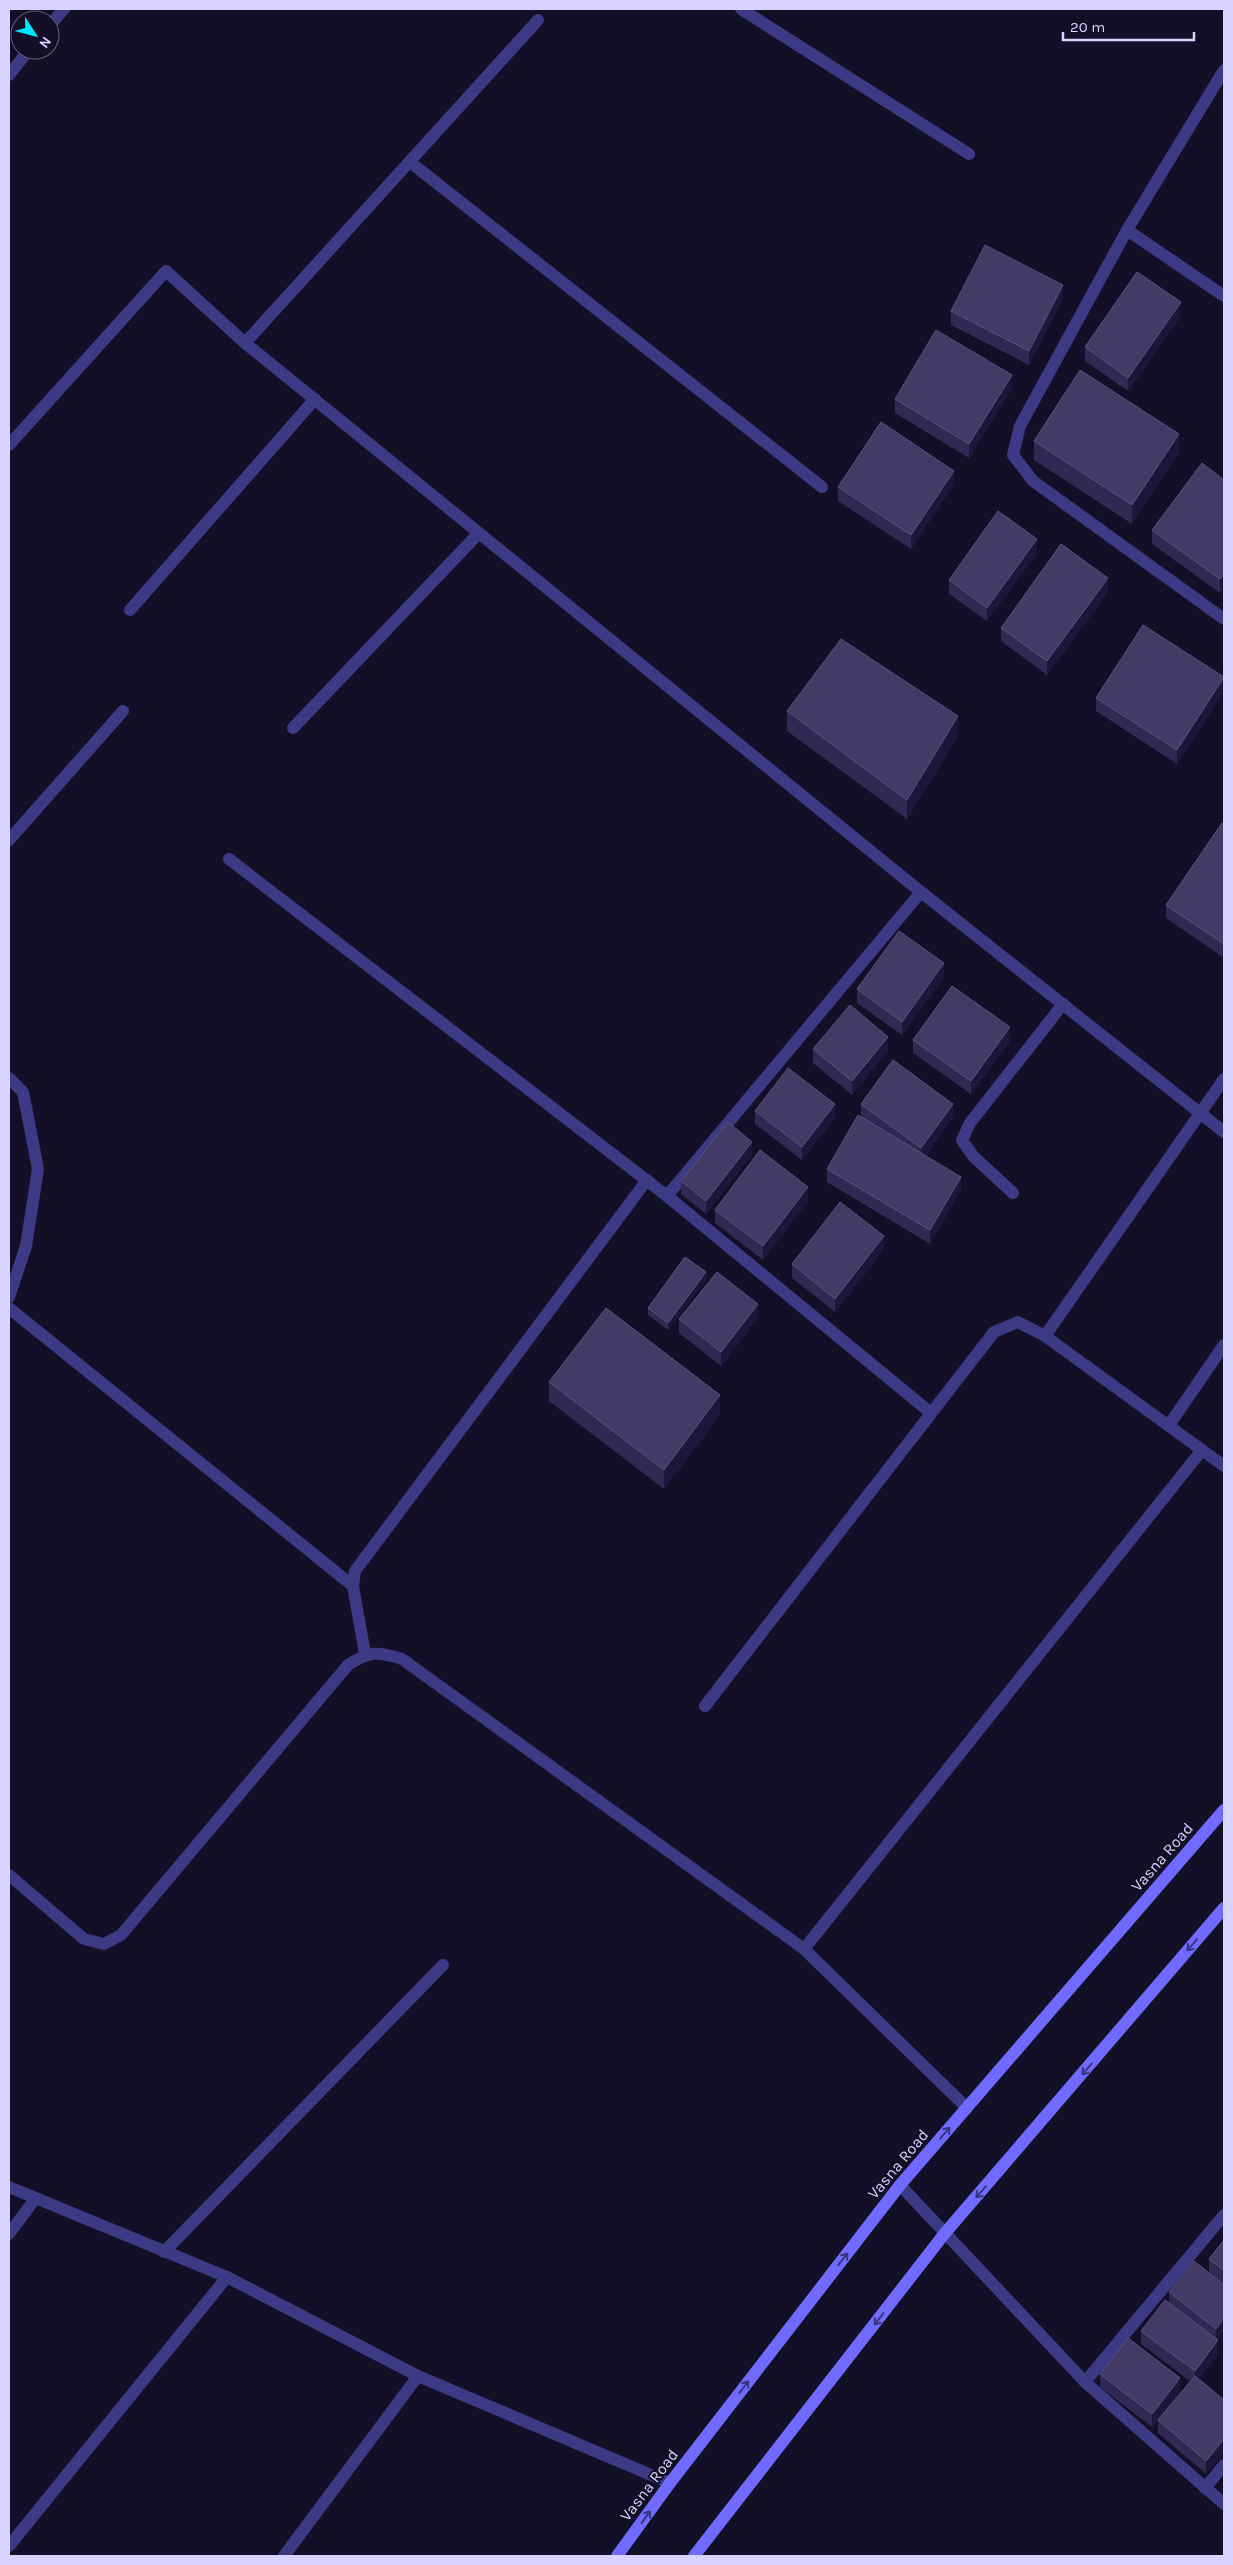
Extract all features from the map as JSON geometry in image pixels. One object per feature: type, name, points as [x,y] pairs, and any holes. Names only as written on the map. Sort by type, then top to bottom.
[{"type":"main road","name":"Vasna Road","points":[[617,2556],[670,2483],[900,2185],[1224,1810]]},
{"type":"main road","points":[[694,2556],[945,2233],[1224,1908]]},
{"type":"street","points":[[741,9],[968,154]]},
{"type":"street","points":[[245,343],[538,20]]},
{"type":"street","points":[[9,75],[22,60]]},
{"type":"street","points":[[1224,70],[1127,230],[1020,426],[1013,455],[1033,481],[1224,619]]},
{"type":"street","points":[[410,162],[822,487]]},
{"type":"street","points":[[1127,230],[1224,296]]},
{"type":"street","points":[[9,444],[166,271],[245,343],[921,892],[1224,1132]]},
{"type":"street","points":[[130,610],[315,399]]},
{"type":"street","points":[[293,728],[479,533]]},
{"type":"street","points":[[9,840],[124,710]]},
{"type":"street","points":[[229,860],[647,1180],[931,1413]]},
{"type":"street","points":[[667,1196],[921,892]]},
{"type":"street","points":[[1014,1193],[973,1156],[962,1140],[970,1124],[1063,1004]]},
{"type":"street","points":[[9,1078],[23,1092],[38,1169],[26,1246],[9,1297]]},
{"type":"street","points":[[1045,1336],[1199,1112],[1224,1079]]},
{"type":"street","points":[[364,1654],[353,1586],[355,1571],[647,1180]]},
{"type":"street","points":[[9,1308],[353,1586]]},
{"type":"street","points":[[704,1706],[994,1332],[1018,1322],[1045,1336],[1224,1466]]},
{"type":"street","points":[[1168,1425],[1224,1344]]},
{"type":"street","points":[[804,1949],[1202,1450]]},
{"type":"street","points":[[9,1875],[84,1940],[104,1944],[121,1935],[348,1665],[364,1654],[383,1652],[402,1659],[804,1949],[966,2108]]},
{"type":"street","points":[[164,2252],[443,1965]]},
{"type":"street","points":[[900,2185],[1085,2382],[1224,2504]]},
{"type":"street","points":[[9,2187],[227,2277],[418,2376],[670,2483]]},
{"type":"street","points":[[9,2234],[35,2199]]},
{"type":"street","points":[[1085,2382],[1224,2215]]},
{"type":"street","points":[[9,2546],[227,2277]]},
{"type":"street","points":[[284,2556],[418,2376]]},
{"type":"street","points":[[1205,2488],[1224,2465]]},
{"type":"building","points":[[985,245],[1063,285],[1029,351],[951,311]]},
{"type":"building","points":[[1137,272],[1181,302],[1128,378],[1085,347]]},
{"type":"building","points":[[936,330],[1012,375],[969,444],[895,399]]},
{"type":"building","points":[[1080,370],[1179,434],[1132,505],[1034,441]]},
{"type":"building","points":[[881,422],[954,471],[911,535],[838,487]]},
{"type":"building","points":[[1202,463],[1224,480],[1224,574],[1220,579],[1152,530]]},
{"type":"building","points":[[998,511],[1037,539],[987,608],[949,580]]},
{"type":"building","points":[[1061,544],[1108,578],[1047,661],[1001,628]]},
{"type":"building","points":[[1143,625],[1224,677],[1177,750],[1096,698]]},
{"type":"building","points":[[841,639],[958,716],[907,800],[787,711]]},
{"type":"building","points":[[1222,823],[1224,824],[1224,944],[1166,905]]},
{"type":"building","points":[[899,931],[944,963],[902,1022],[857,989]]},
{"type":"building","points":[[952,986],[1010,1027],[971,1081],[913,1040]]},
{"type":"building","points":[[850,1005],[888,1037],[852,1081],[813,1049]]},
{"type":"building","points":[[893,1060],[953,1104],[921,1148],[861,1104]]},
{"type":"building","points":[[788,1068],[835,1104],[802,1147],[755,1111]]},
{"type":"building","points":[[858,1115],[961,1177],[930,1230],[827,1169]]},
{"type":"building","points":[[728,1122],[752,1142],[706,1201],[681,1181]]},
{"type":"building","points":[[760,1150],[808,1187],[763,1246],[715,1210]]},
{"type":"building","points":[[840,1202],[884,1236],[835,1299],[792,1264]]},
{"type":"building","points":[[685,1257],[706,1272],[668,1323],[648,1308]]},
{"type":"building","points":[[717,1272],[758,1304],[721,1352],[679,1319]]},
{"type":"building","points":[[606,1308],[720,1395],[664,1470],[549,1382]]},
{"type":"building","points":[[1224,2240],[1224,2271],[1209,2259]]},
{"type":"building","points":[[1194,2261],[1224,2285],[1224,2318],[1216,2329],[1169,2292]]},
{"type":"building","points":[[1165,2300],[1218,2340],[1195,2371],[1141,2331]]},
{"type":"building","points":[[1128,2338],[1180,2378],[1152,2414],[1100,2374]]},
{"type":"building","points":[[1195,2376],[1224,2400],[1224,2439],[1206,2461],[1158,2420]]}]
